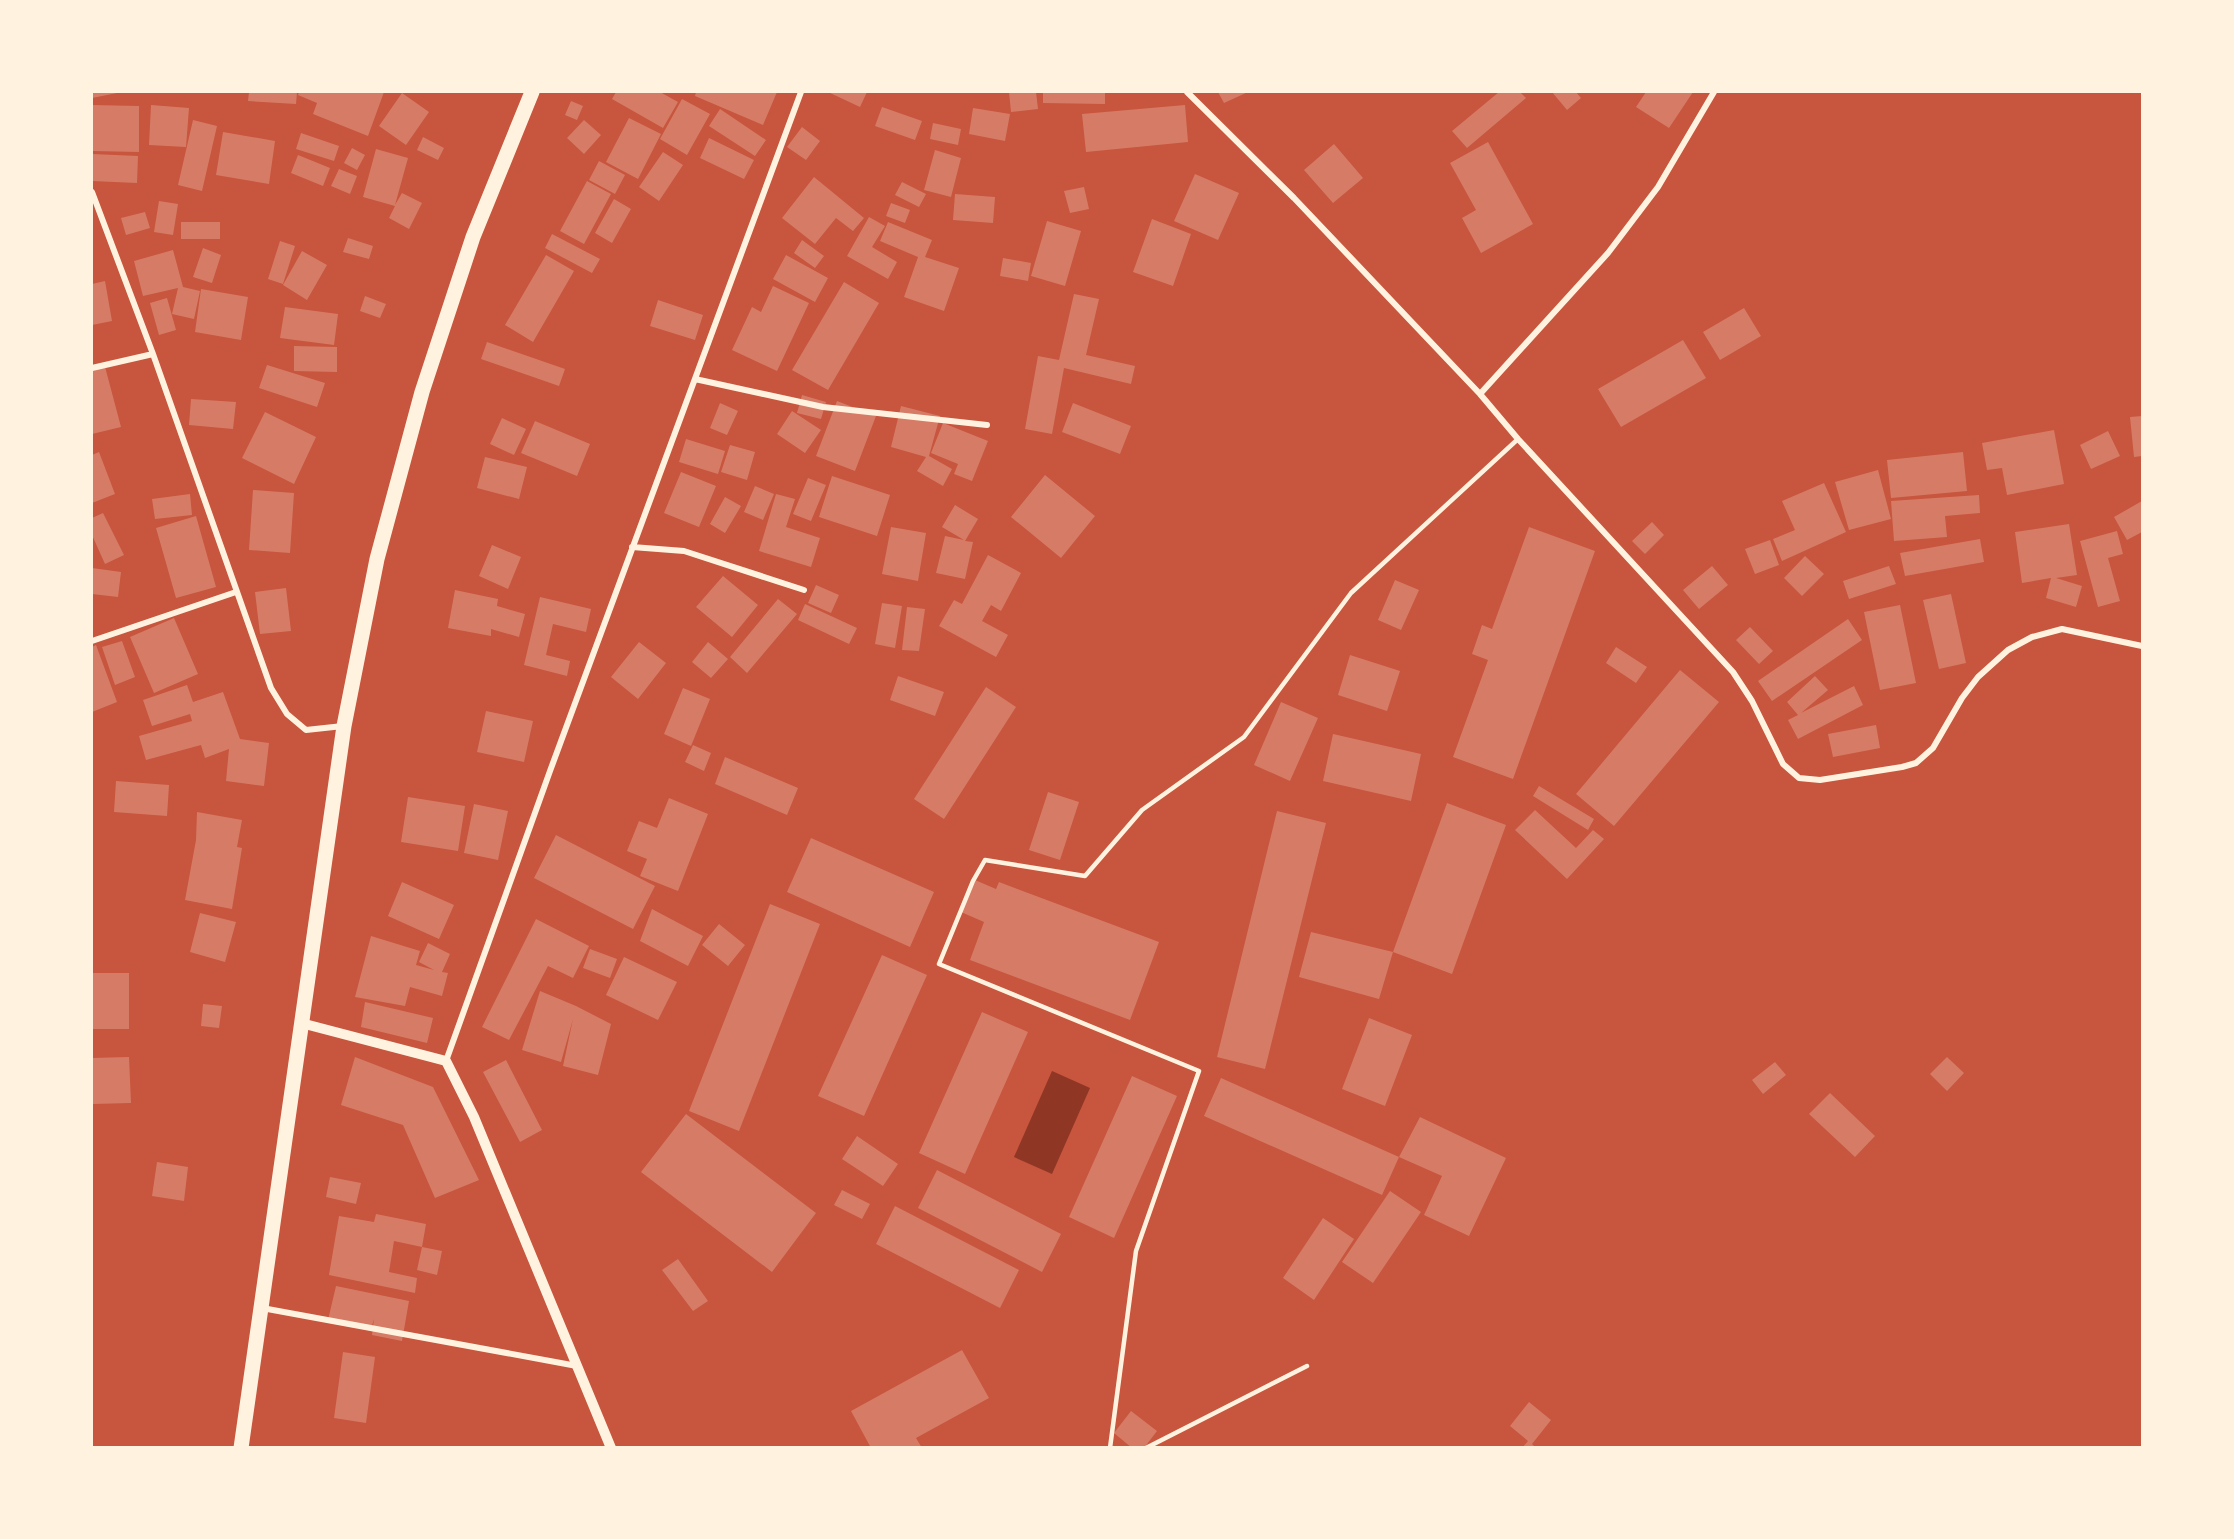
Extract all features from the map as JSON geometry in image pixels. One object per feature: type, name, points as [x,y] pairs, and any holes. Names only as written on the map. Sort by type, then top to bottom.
[{"type":"main road","points":[[241,1448],[344,726],[377,559],[422,392],[473,237],[532,92]]},
{"type":"street","points":[[611,1448],[474,1117],[446,1061],[632,548],[801,92]]},
{"type":"street","points":[[1187,92],[1294,198],[1480,394],[1518,439],[1732,672],[1752,701],[1783,764],[1799,778],[1820,780],[1916,763],[1933,748],[1962,698],[1978,677],[2008,650],[2032,637],[2062,629],[2142,646]]},
{"type":"street","points":[[1480,394],[1608,253],[1658,187],[1714,92]]},
{"type":"street","points":[[92,192],[93,200],[153,354],[271,688],[287,714],[306,730],[344,726]]},
{"type":"street","points":[[92,368],[153,354]]},
{"type":"street","points":[[695,379],[823,407],[987,425]]},
{"type":"street","points":[[632,548],[684,551],[804,590]]},
{"type":"street","points":[[92,641],[236,592]]},
{"type":"street","points":[[301,1023],[446,1061]]},
{"type":"street","points":[[262,1308],[578,1366]]},
{"type":"lane","points":[[1110,1448],[1136,1251],[1199,1071],[939,964],[973,881],[985,860],[1085,876],[1142,810],[1244,737],[1351,593],[1518,439]]},
{"type":"lane","points":[[1146,1448],[1307,1366]]},
{"type":"shaded area","points":[[1052,1071],[1090,1088],[1052,1174],[1014,1157]]},
{"type":"building","points":[[92,92],[117,92],[117,93],[92,98]]},
{"type":"building","points":[[249,92],[297,92],[296,104],[248,101]]},
{"type":"building","points":[[299,92],[384,92],[368,136],[313,114],[317,103],[298,95]]},
{"type":"building","points":[[616,92],[660,92],[678,102],[663,128],[612,99]]},
{"type":"building","points":[[696,92],[777,92],[763,125],[695,96]]},
{"type":"building","points":[[828,92],[867,92],[860,107]]},
{"type":"building","points":[[1009,92],[1036,92],[1038,109],[1011,112]]},
{"type":"building","points":[[1043,92],[1105,92],[1105,104],[1043,103]]},
{"type":"building","points":[[1218,92],[1248,92],[1224,103]]},
{"type":"building","points":[[1499,92],[1520,92],[1526,98],[1467,148],[1452,131]]},
{"type":"building","points":[[1552,92],[1576,92],[1581,98],[1567,110]]},
{"type":"building","points":[[1646,92],[1693,92],[1669,128],[1636,107]]},
{"type":"building","points":[[402,93],[429,112],[406,145],[379,126]]},
{"type":"building","points":[[682,99],[710,114],[687,155],[660,139]]},
{"type":"building","points":[[571,101],[583,106],[577,120],[565,115]]},
{"type":"building","points":[[92,105],[139,106],[139,152],[92,151]]},
{"type":"building","points":[[151,105],[189,108],[186,147],[149,145]]},
{"type":"building","points":[[1185,105],[1188,142],[1086,152],[1082,114]]},
{"type":"building","points":[[882,107],[922,121],[915,140],[875,126]]},
{"type":"building","points":[[973,108],[1010,114],[1005,141],[969,134]]},
{"type":"building","points":[[720,109],[766,140],[755,156],[709,126]]},
{"type":"building","points":[[629,118],[661,134],[638,179],[606,162]]},
{"type":"building","points":[[193,120],[217,126],[202,191],[178,185]]},
{"type":"building","points":[[584,120],[601,135],[584,154],[567,138]]},
{"type":"building","points":[[933,123],[961,129],[958,145],[930,139]]},
{"type":"building","points":[[802,127],[820,141],[806,160],[787,147]]},
{"type":"building","points":[[223,132],[275,141],[269,184],[216,175]]},
{"type":"building","points":[[301,133],[339,146],[334,161],[296,149]]},
{"type":"building","points":[[423,137],[444,148],[438,160],[417,150]]},
{"type":"building","points":[[709,138],[754,160],[744,179],[700,158]]},
{"type":"building","points":[[1488,142],[1533,224],[1481,253],[1462,218],[1476,210],[1450,163]]},
{"type":"building","points":[[1334,144],[1363,178],[1333,203],[1304,170]]},
{"type":"building","points":[[352,148],[365,155],[357,170],[344,163]]},
{"type":"building","points":[[376,149],[408,158],[395,205],[402,193],[422,203],[409,229],[389,218],[395,206],[363,197]]},
{"type":"building","points":[[935,150],[961,158],[951,197],[924,190]]},
{"type":"building","points":[[663,152],[683,165],[659,201],[639,187]]},
{"type":"building","points":[[92,154],[138,156],[137,183],[92,181]]},
{"type":"building","points":[[298,155],[330,168],[323,186],[291,173]]},
{"type":"building","points":[[599,161],[625,175],[615,194],[589,180]]},
{"type":"building","points":[[339,169],[357,176],[350,194],[331,186]]},
{"type":"building","points":[[1195,174],[1239,193],[1218,240],[1174,221]]},
{"type":"building","points":[[814,177],[864,218],[853,231],[836,218],[815,244],[782,218]]},
{"type":"building","points":[[587,181],[611,194],[584,244],[560,231]]},
{"type":"building","points":[[902,182],[926,194],[919,207],[895,195]]},
{"type":"building","points":[[1084,187],[1089,209],[1070,213],[1064,191]]},
{"type":"building","points":[[955,194],[995,197],[993,223],[953,220]]},
{"type":"building","points":[[614,199],[631,209],[612,243],[595,233]]},
{"type":"building","points":[[159,201],[178,204],[173,235],[154,232]]},
{"type":"building","points":[[891,203],[910,210],[905,223],[886,216]]},
{"type":"building","points":[[145,212],[150,228],[126,235],[121,218]]},
{"type":"building","points":[[869,217],[885,226],[872,247],[897,262],[888,279],[847,256]]},
{"type":"building","points":[[1152,219],[1191,234],[1173,286],[1133,272]]},
{"type":"building","points":[[1047,221],[1081,231],[1065,286],[1031,276]]},
{"type":"building","points":[[181,222],[220,222],[220,239],[181,239]]},
{"type":"building","points":[[888,222],[932,240],[925,257],[959,268],[944,311],[904,297],[918,257],[880,241]]},
{"type":"building","points":[[552,234],[600,259],[592,273],[545,248]]},
{"type":"building","points":[[348,238],[373,246],[369,259],[343,252]]},
{"type":"building","points":[[802,240],[824,256],[815,268],[794,253]]},
{"type":"building","points":[[280,241],[295,246],[283,284],[268,279]]},
{"type":"building","points":[[203,248],[221,255],[212,283],[193,277]]},
{"type":"building","points":[[173,250],[183,287],[200,291],[194,319],[172,314],[178,288],[143,296],[134,261]]},
{"type":"building","points":[[302,251],[327,265],[307,300],[283,285]]},
{"type":"building","points":[[546,255],[574,271],[533,342],[505,325]]},
{"type":"building","points":[[786,255],[828,278],[815,302],[773,279]]},
{"type":"building","points":[[1003,258],[1031,263],[1028,281],[1000,276]]},
{"type":"building","points":[[105,281],[112,321],[92,325],[92,284]]},
{"type":"building","points":[[844,282],[879,303],[828,390],[792,370]]},
{"type":"building","points":[[773,286],[809,303],[777,371],[732,350],[752,307],[761,312]]},
{"type":"building","points":[[201,289],[248,297],[241,340],[195,332]]},
{"type":"building","points":[[1074,294],[1099,299],[1086,355],[1135,366],[1131,384],[1064,368],[1052,434],[1025,429],[1038,356],[1059,360]]},
{"type":"building","points":[[365,296],[386,304],[380,318],[360,311]]},
{"type":"building","points":[[167,298],[176,330],[159,335],[150,303]]},
{"type":"building","points":[[658,300],[703,315],[695,340],[650,326]]},
{"type":"building","points":[[285,307],[338,314],[334,345],[280,338]]},
{"type":"building","points":[[1744,308],[1761,336],[1720,360],[1703,332]]},
{"type":"building","points":[[1683,340],[1706,378],[1621,427],[1598,389]]},
{"type":"building","points":[[487,342],[565,369],[559,386],[481,359]]},
{"type":"building","points":[[294,346],[337,347],[337,372],[294,371]]},
{"type":"building","points":[[104,363],[121,427],[92,434],[92,366]]},
{"type":"building","points":[[267,365],[325,383],[317,407],[259,388]]},
{"type":"building","points":[[802,395],[826,402],[821,419],[797,413]]},
{"type":"building","points":[[191,399],[236,402],[233,429],[189,425]]},
{"type":"building","points":[[837,401],[876,416],[855,471],[816,456]]},
{"type":"building","points":[[720,403],[738,411],[727,435],[710,428]]},
{"type":"building","points":[[1073,403],[1131,426],[1120,454],[1062,432]]},
{"type":"building","points":[[901,406],[940,416],[929,456],[952,469],[943,486],[917,471],[926,457],[891,447]]},
{"type":"building","points":[[792,411],[821,430],[805,453],[777,434]]},
{"type":"building","points":[[265,412],[316,437],[294,484],[242,458]]},
{"type":"building","points":[[2142,416],[2142,456],[2134,457],[2130,417]]},
{"type":"building","points":[[502,418],[526,429],[514,455],[490,444]]},
{"type":"building","points":[[535,421],[590,444],[577,476],[521,453]]},
{"type":"building","points":[[943,423],[988,441],[972,481],[954,474],[958,464],[931,453]]},
{"type":"building","points":[[2054,430],[2064,484],[2007,495],[2002,468],[1987,470],[1982,443]]},
{"type":"building","points":[[2108,431],[2120,456],[2091,469],[2080,445]]},
{"type":"building","points":[[686,439],[725,451],[718,474],[679,462]]},
{"type":"building","points":[[730,445],[755,452],[747,480],[721,472]]},
{"type":"building","points":[[99,452],[115,494],[92,503],[92,455]]},
{"type":"building","points":[[1963,452],[1967,491],[1891,498],[1887,460]]},
{"type":"building","points":[[485,457],[527,467],[519,499],[477,488]]},
{"type":"building","points":[[1878,470],[1891,519],[1849,530],[1835,482]]},
{"type":"building","points":[[681,472],[716,486],[699,527],[664,513]]},
{"type":"building","points":[[1045,475],[1095,516],[1061,558],[1011,517]]},
{"type":"building","points":[[832,476],[890,495],[877,536],[819,517]]},
{"type":"building","points":[[808,478],[826,485],[811,521],[793,514]]},
{"type":"building","points":[[1824,483],[1846,532],[1782,561],[1773,539],[1795,530],[1782,501]]},
{"type":"building","points":[[755,486],[774,494],[763,520],[744,512]]},
{"type":"building","points":[[253,490],[294,493],[290,553],[249,550]]},
{"type":"building","points":[[190,494],[192,515],[155,519],[152,499]]},
{"type":"building","points":[[776,494],[795,499],[786,527],[820,538],[811,567],[759,551]]},
{"type":"building","points":[[1979,495],[1980,513],[1945,516],[1947,537],[1894,541],[1891,501]]},
{"type":"building","points":[[725,497],[741,506],[725,533],[710,524]]},
{"type":"building","points":[[2142,501],[2142,532],[2127,540],[2114,517]]},
{"type":"building","points":[[955,505],[978,519],[965,541],[973,542],[965,579],[936,573],[945,536],[964,540],[942,527]]},
{"type":"building","points":[[103,513],[124,555],[105,564],[92,535],[92,518]]},
{"type":"building","points":[[196,516],[216,587],[176,598],[156,528]]},
{"type":"building","points":[[1652,522],[1664,535],[1645,554],[1632,541]]},
{"type":"building","points":[[2069,524],[2077,575],[2056,578],[2082,586],[2076,607],[2046,598],[2051,578],[2022,583],[2015,532]]},
{"type":"building","points":[[891,527],[926,533],[918,581],[882,574]]},
{"type":"building","points":[[1529,527],[1595,551],[1513,779],[1453,757],[1488,660],[1472,654],[1482,625],[1492,629]]},
{"type":"building","points":[[2117,531],[2123,554],[2108,558],[2120,601],[2098,607],[2080,541]]},
{"type":"building","points":[[1980,539],[1984,562],[1905,576],[1900,553]]},
{"type":"building","points":[[1770,540],[1779,565],[1755,574],[1745,549]]},
{"type":"building","points":[[492,545],[521,557],[508,589],[479,576]]},
{"type":"building","points":[[988,555],[1021,573],[1001,611],[991,605],[982,621],[1008,635],[996,657],[939,626],[954,600],[962,604]]},
{"type":"building","points":[[1805,556],[1824,574],[1802,596],[1784,578]]},
{"type":"building","points":[[1712,566],[1728,585],[1699,609],[1683,590]]},
{"type":"building","points":[[1889,566],[1896,584],[1849,599],[1843,581]]},
{"type":"building","points":[[92,568],[121,572],[118,597],[92,594]]},
{"type":"building","points":[[723,576],[758,605],[732,637],[696,607]]},
{"type":"building","points":[[1395,580],[1419,590],[1401,630],[1378,620]]},
{"type":"building","points":[[816,585],[839,595],[831,613],[808,603]]},
{"type":"building","points":[[286,588],[291,631],[260,634],[255,592]]},
{"type":"building","points":[[455,590],[498,599],[497,606],[525,614],[519,637],[491,629],[491,636],[448,628]]},
{"type":"building","points":[[1951,594],[1966,663],[1939,669],[1923,600]]},
{"type":"building","points":[[540,597],[591,609],[586,632],[553,624],[546,655],[570,661],[567,676],[524,665]]},
{"type":"building","points":[[778,599],[797,614],[747,673],[730,657]]},
{"type":"building","points":[[882,603],[902,606],[895,648],[875,644]]},
{"type":"building","points":[[805,604],[857,628],[849,644],[798,620]]},
{"type":"building","points":[[1900,605],[1916,683],[1880,690],[1864,612]]},
{"type":"building","points":[[907,607],[925,609],[919,651],[902,650]]},
{"type":"building","points":[[174,618],[198,674],[154,693],[130,637]]},
{"type":"building","points":[[1848,619],[1862,640],[1772,701],[1758,681]]},
{"type":"building","points":[[1750,627],[1773,651],[1759,664],[1736,640]]},
{"type":"building","points":[[122,641],[135,677],[115,685],[102,647]]},
{"type":"building","points":[[639,642],[666,663],[638,699],[611,677]]},
{"type":"building","points":[[708,642],[728,659],[711,678],[692,662]]},
{"type":"building","points":[[96,645],[117,702],[92,712],[92,647]]},
{"type":"building","points":[[1616,647],[1647,667],[1636,683],[1606,663]]},
{"type":"building","points":[[1350,655],[1400,671],[1387,711],[1338,695]]},
{"type":"building","points":[[1680,670],[1719,702],[1614,826],[1576,794]]},
{"type":"building","points":[[898,676],[944,692],[935,716],[890,700]]},
{"type":"building","points":[[1815,676],[1828,690],[1801,713],[1854,686],[1863,705],[1798,739],[1788,720],[1798,715],[1787,702]]},
{"type":"building","points":[[187,685],[193,702],[223,692],[240,739],[269,743],[264,786],[226,781],[229,749],[205,758],[201,745],[146,760],[139,736],[192,721],[190,714],[152,726],[143,700]]},
{"type":"building","points":[[986,687],[1016,707],[944,819],[914,799]]},
{"type":"building","points":[[683,688],[710,699],[691,746],[664,734]]},
{"type":"building","points":[[1281,702],[1318,718],[1290,781],[1254,765]]},
{"type":"building","points":[[486,711],[533,721],[524,762],[477,752]]},
{"type":"building","points":[[1876,725],[1880,748],[1833,757],[1828,734]]},
{"type":"building","points":[[1333,734],[1421,754],[1411,801],[1323,781]]},
{"type":"building","points":[[693,745],[711,753],[704,771],[685,762]]},
{"type":"building","points":[[725,757],[798,788],[787,815],[715,784]]},
{"type":"building","points":[[116,781],[169,785],[167,816],[114,812]]},
{"type":"building","points":[[1539,786],[1594,819],[1588,830],[1533,796]]},
{"type":"building","points":[[1048,792],[1079,802],[1060,860],[1029,850]]},
{"type":"building","points":[[408,797],[465,806],[458,851],[401,842]]},
{"type":"building","points":[[669,798],[708,814],[678,891],[640,876],[647,859],[627,851],[639,821],[657,828]]},
{"type":"building","points":[[1447,803],[1506,825],[1452,974],[1393,952]]},
{"type":"building","points":[[474,804],[508,811],[498,860],[464,853]]},
{"type":"building","points":[[1535,810],[1576,848],[1593,830],[1604,839],[1567,879],[1515,830]]},
{"type":"building","points":[[1277,811],[1326,823],[1265,1069],[1217,1057]]},
{"type":"building","points":[[197,812],[242,820],[237,847],[242,848],[232,909],[185,900],[196,840]]},
{"type":"building","points":[[556,835],[655,886],[633,929],[534,878]]},
{"type":"building","points":[[811,838],[934,892],[910,947],[787,892]]},
{"type":"building","points":[[975,880],[996,889],[999,882],[1159,942],[1130,1020],[970,960],[984,922],[961,912]]},
{"type":"building","points":[[402,882],[454,905],[439,939],[388,916]]},
{"type":"building","points":[[770,904],[820,924],[739,1131],[689,1111]]},
{"type":"building","points":[[652,909],[703,936],[688,966],[640,941]]},
{"type":"building","points":[[200,913],[236,922],[225,962],[190,952]]},
{"type":"building","points":[[536,919],[589,946],[573,978],[548,966],[509,1040],[482,1027]]},
{"type":"building","points":[[719,924],[745,945],[728,966],[702,945]]},
{"type":"building","points":[[1311,932],[1393,952],[1379,999],[1299,977]]},
{"type":"building","points":[[371,936],[420,951],[416,965],[434,970],[419,962],[428,943],[450,954],[442,972],[448,973],[442,996],[410,987],[405,1006],[355,997]]},
{"type":"building","points":[[590,949],[617,959],[610,978],[583,968]]},
{"type":"building","points":[[882,955],[927,975],[864,1116],[818,1096]]},
{"type":"building","points":[[624,957],[677,982],[658,1020],[606,995]]},
{"type":"building","points":[[92,973],[129,973],[129,1029],[92,1029]]},
{"type":"building","points":[[540,991],[611,1024],[598,1075],[563,1066],[573,1019],[561,1062],[522,1050]]},
{"type":"building","points":[[365,1002],[433,1018],[427,1043],[361,1027]]},
{"type":"building","points":[[203,1004],[222,1006],[219,1028],[201,1026]]},
{"type":"building","points":[[982,1012],[1028,1032],[965,1174],[919,1153]]},
{"type":"building","points":[[1369,1018],[1412,1035],[1385,1106],[1342,1089]]},
{"type":"building","points":[[129,1057],[131,1103],[92,1104],[92,1058]]},
{"type":"building","points":[[355,1057],[433,1087],[479,1180],[435,1198],[403,1125],[341,1105]]},
{"type":"building","points":[[1947,1057],[1964,1073],[1947,1091],[1930,1074]]},
{"type":"building","points":[[506,1060],[542,1130],[520,1142],[483,1072]]},
{"type":"building","points":[[1775,1062],[1786,1075],[1763,1094],[1752,1080]]},
{"type":"building","points":[[1132,1076],[1177,1096],[1114,1238],[1069,1217]]},
{"type":"building","points":[[1221,1078],[1399,1157],[1382,1195],[1204,1116]]},
{"type":"building","points":[[1830,1093],[1875,1136],[1855,1157],[1809,1114]]},
{"type":"building","points":[[686,1114],[816,1213],[772,1272],[641,1172]]},
{"type":"building","points":[[1420,1117],[1506,1158],[1469,1236],[1424,1215],[1442,1176],[1399,1157]]},
{"type":"building","points":[[857,1136],[898,1164],[883,1186],[842,1159]]},
{"type":"building","points":[[157,1162],[188,1167],[184,1201],[152,1196]]},
{"type":"building","points":[[937,1170],[1061,1234],[1042,1272],[918,1208]]},
{"type":"building","points":[[330,1177],[361,1183],[356,1204],[326,1197]]},
{"type":"building","points":[[842,1190],[870,1204],[862,1219],[834,1205]]},
{"type":"building","points":[[1390,1191],[1421,1212],[1373,1283],[1342,1262]]},
{"type":"building","points":[[895,1206],[1019,1270],[1000,1308],[876,1244]]},
{"type":"building","points":[[376,1214],[426,1224],[422,1247],[394,1241],[389,1272],[417,1278],[415,1293],[329,1275],[339,1216],[374,1222]]},
{"type":"building","points":[[1323,1218],[1354,1239],[1314,1300],[1283,1278]]},
{"type":"building","points":[[422,1247],[442,1251],[437,1275],[417,1270]]},
{"type":"building","points":[[678,1259],[708,1301],[693,1311],[662,1270]]},
{"type":"building","points":[[336,1286],[409,1301],[402,1341],[372,1335],[374,1319],[371,1329],[328,1320]]},
{"type":"building","points":[[962,1350],[989,1398],[916,1438],[922,1448],[871,1448],[851,1411]]},
{"type":"building","points":[[343,1352],[375,1357],[366,1423],[334,1418]]},
{"type":"building","points":[[1529,1402],[1551,1420],[1532,1444],[1536,1448],[1522,1448],[1528,1441],[1510,1426]]},
{"type":"building","points":[[1131,1411],[1157,1431],[1144,1448],[1132,1448],[1114,1433]]}]
